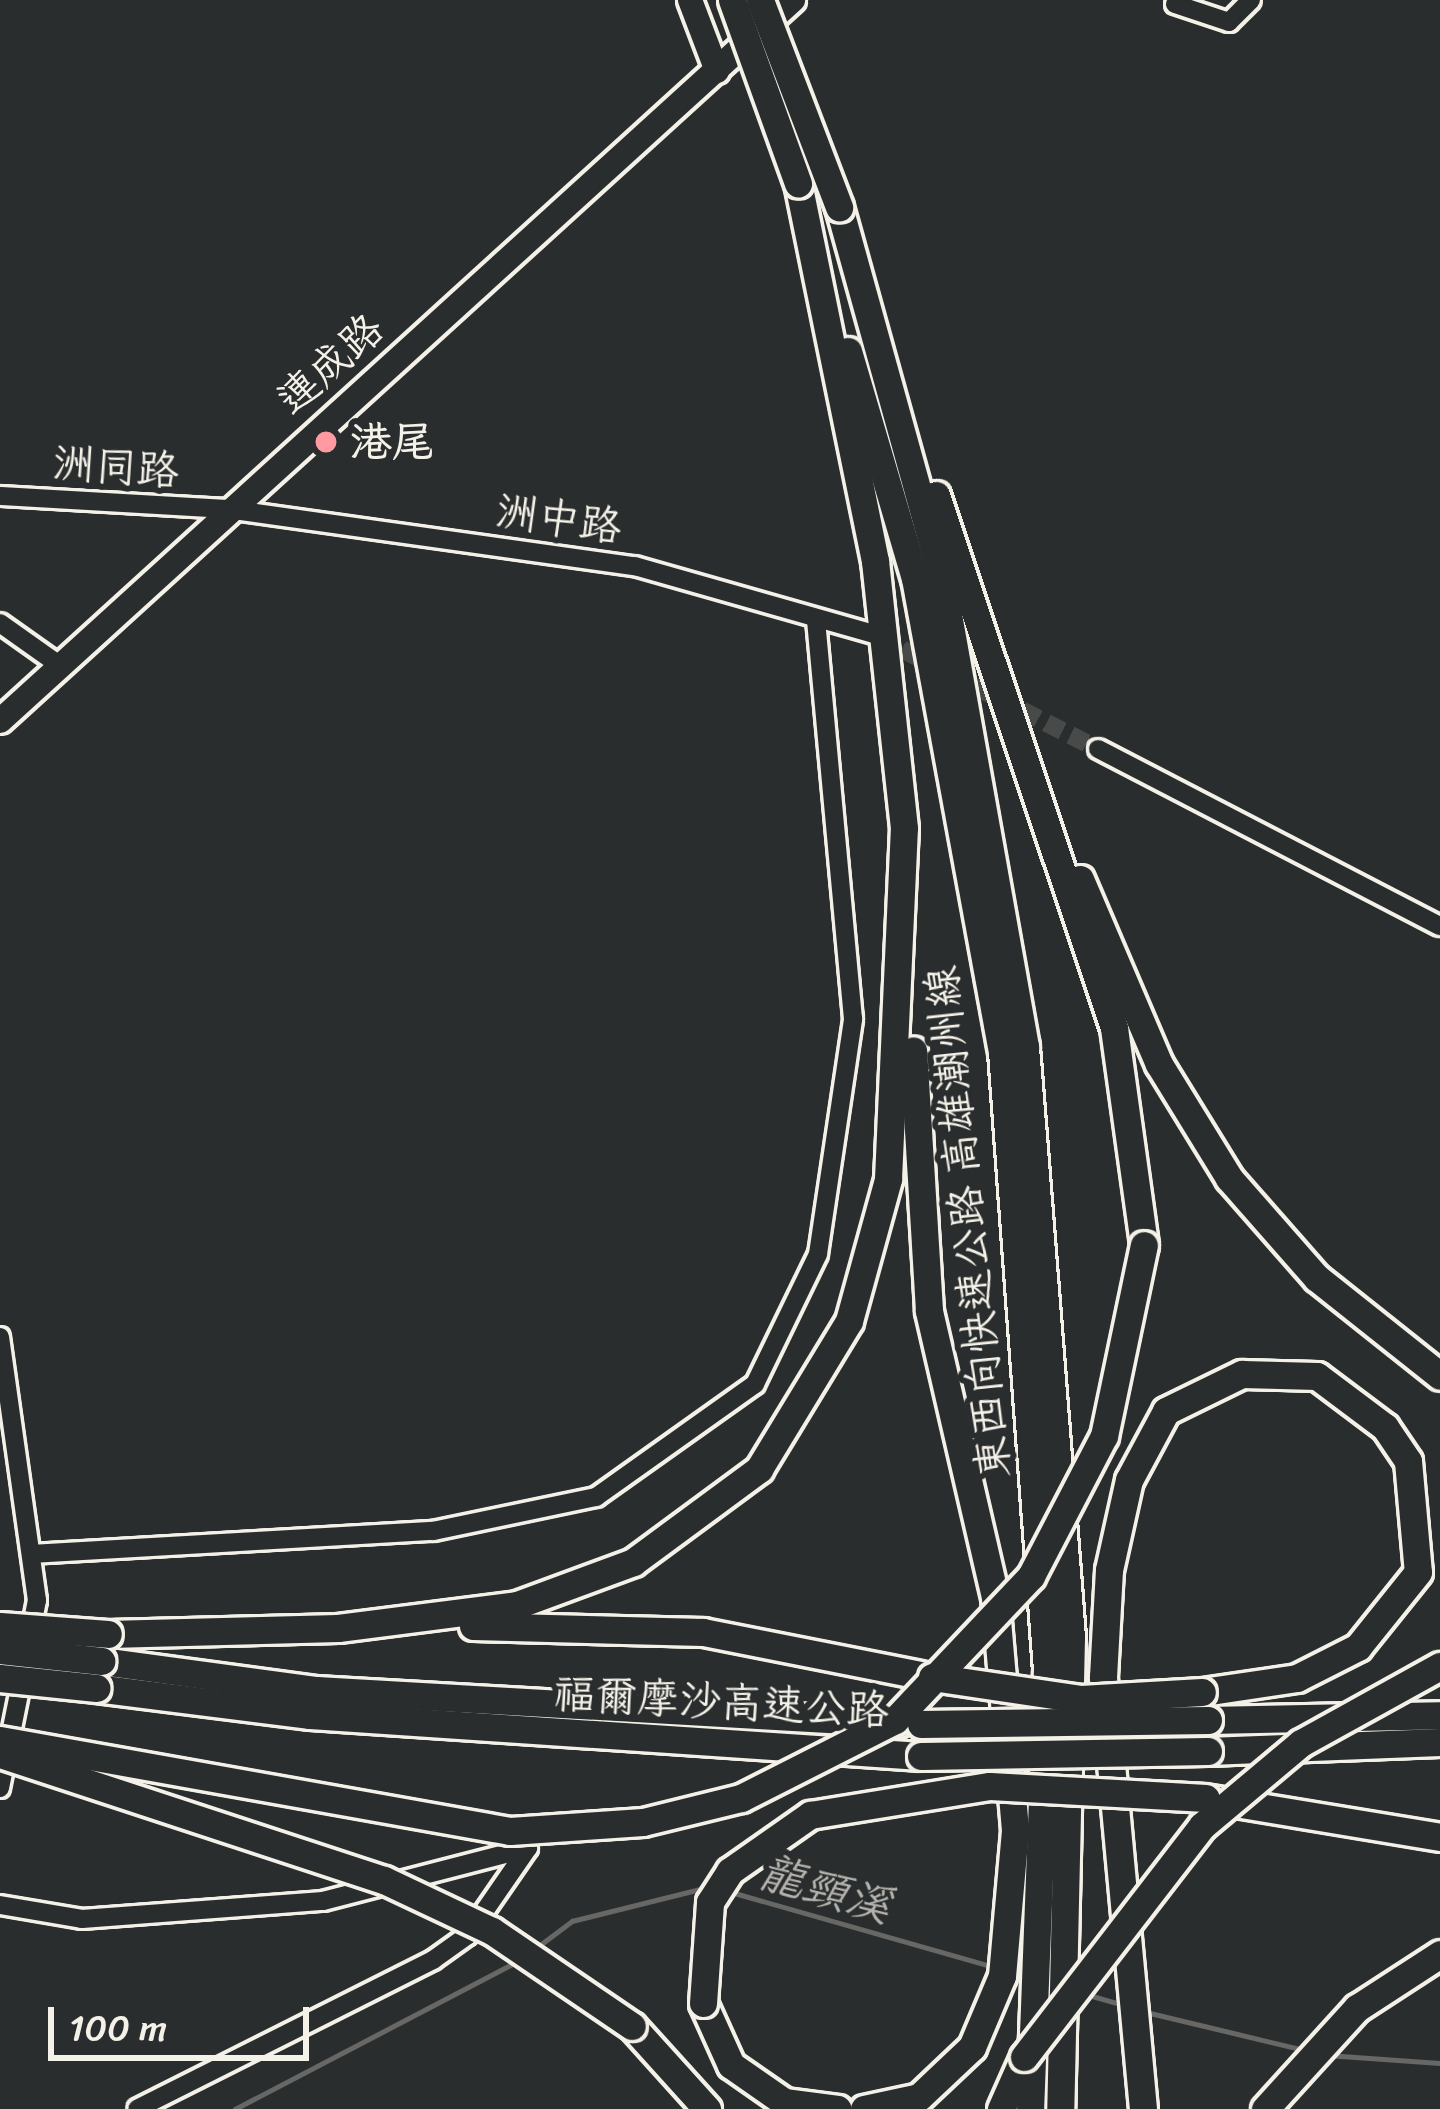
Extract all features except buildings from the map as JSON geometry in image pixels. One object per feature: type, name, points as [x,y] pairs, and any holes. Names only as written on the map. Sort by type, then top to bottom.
[{"type":"highway","name":"東西向快速公路 高雄潮州線","points":[[732,0],[798,183],[915,578],[1002,1052],[1043,1547],[1064,2060],[1060,2109]]},
{"type":"highway","name":"東西向快速公路 高雄潮州線","points":[[781,2],[940,575],[1025,1047],[1071,1637],[1057,1925],[1030,2109]]},
{"type":"highway","points":[[798,183],[875,561],[907,951],[929,1310],[1005,1674],[1011,1919],[1002,1976],[972,2047],[919,2097],[864,2109]]},
{"type":"highway","points":[[0,1740],[510,1832],[643,1822],[741,1798],[895,1720],[1031,1576],[1104,1436],[1144,1245],[1124,1066],[838,207]]},
{"type":"highway","points":[[1020,748],[1203,1142],[1317,1279],[1440,1376]]},
{"type":"highway","points":[[0,1626],[102,1661],[517,1605],[633,1562],[759,1469],[849,1321],[888,1179],[907,951]]},
{"type":"highway","points":[[338,1628],[626,1626],[1081,1699],[1202,1692],[1297,1678],[1358,1647],[1418,1572],[1408,1461],[1385,1426],[1317,1376],[1242,1374],[1166,1411],[1129,1480],[1108,1570],[1103,1677],[1128,1952],[1143,2077],[1143,2109]]},
{"type":"highway","name":"福爾摩沙高速公路","points":[[0,1651],[316,1690],[921,1724],[1440,1715]]},
{"type":"highway","name":"福爾摩沙高速公路","points":[[0,1678],[102,1661],[310,1715],[921,1756],[1440,1742]]},
{"type":"highway","points":[[1001,2109],[1105,1940],[1202,1826],[1300,1743],[1440,1666]]},
{"type":"highway","points":[[0,1754],[384,1880],[492,1931],[632,2026],[707,2109]]},
{"type":"highway","points":[[838,2109],[784,2102],[731,2065],[703,2003],[710,1902],[730,1871],[810,1815],[990,1786],[1207,1798],[1440,1838]]},
{"type":"highway","points":[[1264,2109],[1357,2008],[1440,1954]]},
{"type":"main road","points":[[690,0],[717,71]]},
{"type":"main road","name":"連成路","points":[[0,721],[227,509],[717,71],[781,2]]},
{"type":"street","points":[[1175,4],[1229,22],[1251,0]]},
{"type":"street","name":"洲同路","points":[[0,496],[227,509]]},
{"type":"street","name":"洲中路","points":[[227,509],[635,566],[873,634]]},
{"type":"street","points":[[31,1554],[433,1531],[596,1497],[755,1384],[818,1254],[854,1018],[817,619]]},
{"type":"street","points":[[0,622],[59,665]]},
{"type":"street","points":[[1098,749],[1440,926]]},
{"type":"street","points":[[0,1337],[37,1600],[0,1788]]},
{"type":"street","points":[[0,1905],[82,1919],[323,1901],[528,1847],[468,1935],[434,1960],[137,2109]]},
{"type":"waterway","name":"龍頸溪","points":[[536,1948],[572,1921],[708,1887]]},
{"type":"waterway","name":"龍頸溪","points":[[731,1892],[991,1966]]},
{"type":"waterway","name":"龍頸溪","points":[[235,2109],[518,1961]]},
{"type":"waterway","name":"龍頸溪","points":[[1089,1995],[1124,2005]]},
{"type":"waterway","name":"龍頸溪","points":[[1146,2012],[1304,2050]]},
{"type":"waterway","points":[[1327,2055],[1440,2063]]},
{"type":"tunnel","points":[[878,637],[1098,749]]},
{"type":"place","name":"港尾","points":[[326,442]]}]
